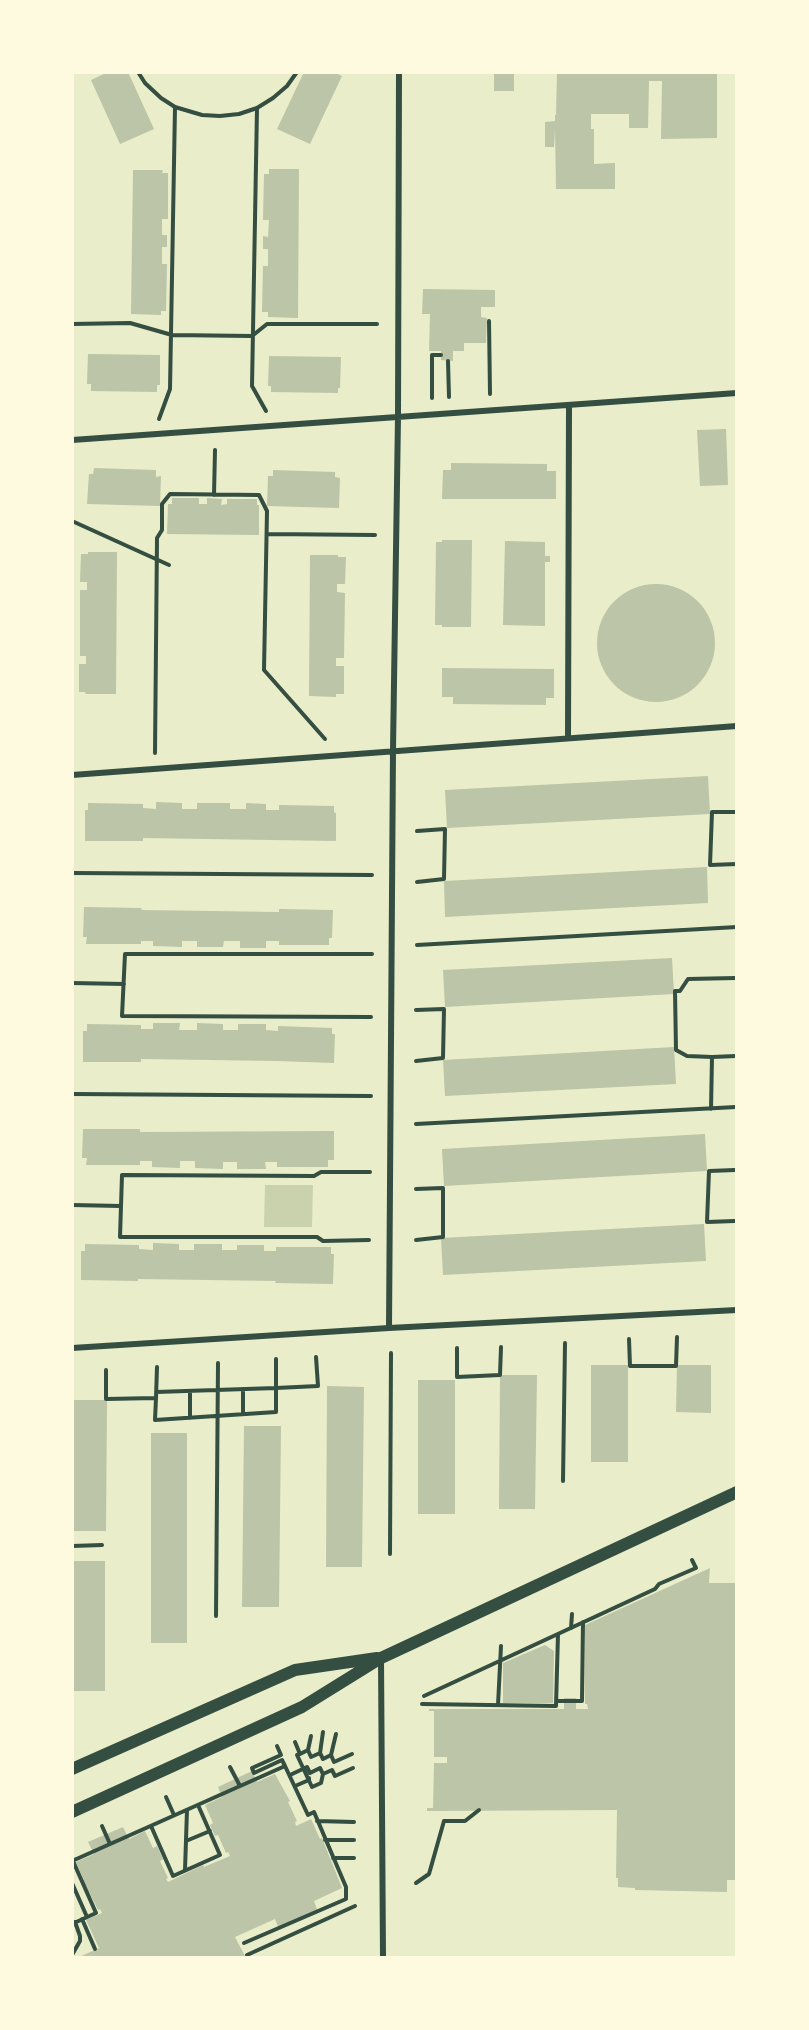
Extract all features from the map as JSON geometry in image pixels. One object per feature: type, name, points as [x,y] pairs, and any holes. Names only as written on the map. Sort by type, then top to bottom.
[{"type":"main road","points":[[72,1812],[302,1707],[381,1658],[737,1492]]},
{"type":"main road","points":[[72,1769],[295,1670],[381,1658]]},
{"type":"street","points":[[389,1328],[399,72]]},
{"type":"street","points":[[72,440],[737,393]]},
{"type":"street","points":[[568,737],[569,405]]},
{"type":"street","points":[[72,775],[737,726]]},
{"type":"street","points":[[72,1348],[389,1328],[737,1310]]},
{"type":"street","points":[[381,1658],[383,1958]]},
{"type":"path","points":[[138,72],[145,82],[175,107],[202,115],[220,116],[239,114],[257,108],[287,86],[297,72]]},
{"type":"path","points":[[159,419],[170,389],[175,107]]},
{"type":"path","points":[[257,108],[252,386],[266,411]]},
{"type":"path","points":[[489,321],[490,394]]},
{"type":"path","points":[[72,324],[130,323],[172,335],[252,336],[267,324],[377,324]]},
{"type":"path","points":[[432,398],[432,355],[441,355]]},
{"type":"path","points":[[448,361],[448,397]]},
{"type":"path","points":[[214,495],[215,450]]},
{"type":"path","points":[[155,753],[157,538],[162,530],[162,504],[170,494],[259,495],[267,511],[264,670],[325,739]]},
{"type":"path","points":[[72,522],[169,565]]},
{"type":"path","points":[[267,534],[375,535]]},
{"type":"path","points":[[737,812],[712,813],[710,865],[737,864]]},
{"type":"path","points":[[417,831],[445,829],[444,879],[417,882]]},
{"type":"path","points":[[72,873],[372,875]]},
{"type":"path","points":[[417,945],[737,927]]},
{"type":"path","points":[[371,1017],[122,1016],[124,954],[372,954]]},
{"type":"path","points":[[736,978],[688,979],[680,991],[675,992],[676,1050],[687,1056],[736,1056]]},
{"type":"path","points":[[72,983],[124,984]]},
{"type":"path","points":[[416,1010],[444,1009],[443,1058],[416,1061]]},
{"type":"path","points":[[711,1109],[712,1057]]},
{"type":"path","points":[[72,1094],[370,1096]]},
{"type":"path","points":[[416,1124],[736,1107]]},
{"type":"path","points":[[735,1170],[709,1171],[707,1222],[735,1221]]},
{"type":"path","points":[[369,1240],[323,1240],[317,1237],[120,1237],[122,1174],[314,1176],[321,1172],[370,1172]]},
{"type":"path","points":[[416,1189],[443,1188],[443,1237],[416,1240]]},
{"type":"path","points":[[72,1205],[121,1206]]},
{"type":"path","points":[[630,1339],[630,1366],[676,1366],[677,1337]]},
{"type":"path","points":[[563,1481],[565,1343]]},
{"type":"path","points":[[457,1348],[457,1377],[500,1375],[501,1347]]},
{"type":"path","points":[[390,1554],[391,1353]]},
{"type":"path","points":[[156,1392],[318,1386],[316,1357]]},
{"type":"path","points":[[157,1367],[155,1420],[190,1418],[276,1412],[276,1359]]},
{"type":"path","points":[[216,1616],[218,1363]]},
{"type":"path","points":[[106,1370],[106,1399],[156,1398]]},
{"type":"path","points":[[243,1389],[243,1414]]},
{"type":"path","points":[[190,1391],[190,1418]]},
{"type":"path","points":[[72,1546],[102,1545]]},
{"type":"path","points":[[424,1696],[696,1568],[692,1560]]},
{"type":"path","points":[[571,1628],[572,1614]]},
{"type":"path","points":[[556,1701],[582,1701],[583,1622]]},
{"type":"path","points":[[422,1704],[556,1706],[558,1634]]},
{"type":"path","points":[[498,1706],[501,1646]]},
{"type":"path","points":[[323,1732],[320,1753],[323,1759]]},
{"type":"path","points":[[336,1734],[331,1755],[334,1762],[332,1770],[335,1776],[353,1768]]},
{"type":"path","points":[[310,1736],[308,1750],[311,1757]]},
{"type":"path","points":[[295,1742],[300,1754]]},
{"type":"path","points":[[244,1943],[346,1899],[346,1887],[314,1812],[308,1815],[282,1760],[254,1773],[252,1768],[281,1755],[277,1746]]},
{"type":"path","points":[[308,1750],[297,1755],[312,1787],[321,1783],[323,1774],[320,1768]]},
{"type":"path","points":[[290,1775],[305,1768],[311,1757],[320,1753]]},
{"type":"path","points":[[334,1762],[352,1754]]},
{"type":"path","points":[[310,1773],[320,1768],[323,1759],[331,1755]]},
{"type":"path","points":[[72,1955],[78,1946],[80,1936],[73,1923],[96,1913],[73,1861],[285,1766]]},
{"type":"path","points":[[230,1767],[240,1786]]},
{"type":"path","points":[[305,1768],[310,1773]]},
{"type":"path","points":[[323,1774],[332,1770]]},
{"type":"path","points":[[309,1780],[310,1773]]},
{"type":"path","points":[[295,1786],[309,1780]]},
{"type":"path","points":[[166,1797],[174,1815]]},
{"type":"path","points":[[151,1826],[172,1876],[220,1855],[198,1805]]},
{"type":"path","points":[[186,1870],[187,1810]]},
{"type":"path","points":[[416,1882],[429,1874],[444,1821],[465,1821],[478,1810]]},
{"type":"path","points":[[317,1821],[354,1822]]},
{"type":"path","points":[[102,1826],[110,1844]]},
{"type":"path","points":[[186,1841],[210,1831]]},
{"type":"path","points":[[325,1840],[354,1840]]},
{"type":"path","points":[[333,1858],[354,1858]]},
{"type":"path","points":[[72,1883],[95,1950]]},
{"type":"path","points":[[74,1892],[84,1887]]},
{"type":"path","points":[[247,1955],[355,1906]]},
{"type":"green space","points":[[265,1185],[313,1185],[312,1227],[264,1227]]},
{"type":"building","points":[[108,72],[128,72],[154,129],[120,144],[91,80]]},
{"type":"building","points":[[304,72],[333,72],[342,76],[310,144],[277,129]]},
{"type":"building","points":[[494,72],[514,72],[514,91],[494,91]]},
{"type":"building","points":[[557,72],[717,72],[717,138],[661,139],[662,81],[649,81],[648,128],[629,128],[629,114],[591,114],[591,129],[594,129],[594,164],[615,163],[615,189],[556,189],[555,130],[554,147],[545,147],[545,122],[555,121]]},
{"type":"building","points":[[269,169],[299,169],[298,318],[268,317],[268,312],[262,312],[263,266],[268,266],[268,249],[263,249],[263,236],[268,237],[269,220],[263,220],[264,174],[269,174]]},
{"type":"building","points":[[133,170],[163,170],[162,173],[168,173],[168,219],[162,219],[162,235],[167,235],[167,247],[162,247],[162,264],[167,264],[166,311],[161,311],[161,315],[131,314]]},
{"type":"building","points":[[423,289],[495,290],[495,307],[481,307],[481,317],[487,318],[486,343],[464,343],[464,351],[453,351],[453,361],[441,360],[441,351],[429,351],[430,314],[422,314]]},
{"type":"building","points":[[88,354],[160,355],[160,385],[157,385],[157,392],[91,391],[91,384],[87,384]]},
{"type":"building","points":[[269,356],[341,357],[338,393],[271,392],[271,386],[268,386]]},
{"type":"building","points":[[726,429],[728,485],[700,486],[697,430]]},
{"type":"building","points":[[451,463],[547,464],[547,471],[556,471],[556,499],[442,499],[443,470],[451,470]]},
{"type":"building","points":[[94,468],[156,470],[156,477],[161,476],[160,506],[87,504],[89,474],[93,474]]},
{"type":"building","points":[[273,470],[335,472],[335,477],[340,478],[339,508],[267,506],[268,476],[273,476]]},
{"type":"building","points":[[172,498],[199,498],[199,504],[207,504],[207,498],[222,499],[221,505],[227,504],[227,499],[257,499],[259,535],[167,534],[168,504],[172,504]]},
{"type":"building","points":[[442,540],[472,540],[471,627],[435,625],[436,542],[442,542]]},
{"type":"building","points":[[505,541],[545,542],[545,556],[550,556],[550,562],[545,562],[545,626],[503,625]]},
{"type":"building","points":[[88,552],[117,552],[116,694],[79,692],[79,664],[86,664],[86,656],[80,656],[80,590],[87,590],[87,582],[80,582],[81,554],[88,554]]},
{"type":"building","points":[[310,555],[346,557],[345,584],[337,584],[337,592],[345,593],[344,658],[336,658],[336,666],[344,666],[344,694],[336,694],[336,697],[309,696]]},
{"type":"building","points":[[656,584],[679,588],[698,601],[711,620],[715,643],[711,666],[698,685],[679,698],[656,702],[633,698],[614,685],[601,666],[597,643],[601,620],[614,601],[633,588]]},
{"type":"building","points":[[442,668],[554,669],[554,698],[546,698],[546,705],[453,704],[453,697],[442,697]]},
{"type":"building","points":[[708,776],[710,814],[447,828],[445,790]]},
{"type":"building","points":[[156,802],[182,803],[182,809],[197,809],[197,803],[230,803],[230,809],[246,809],[246,803],[266,804],[266,810],[279,810],[279,805],[334,806],[336,841],[143,838],[143,841],[85,841],[85,810],[88,810],[88,803],[143,804],[143,808],[156,809]]},
{"type":"building","points":[[707,867],[708,903],[445,917],[444,881]]},
{"type":"building","points":[[84,907],[279,912],[279,909],[333,910],[332,938],[329,938],[329,945],[279,945],[279,941],[266,941],[266,948],[240,948],[240,941],[224,941],[223,947],[197,947],[197,941],[182,941],[182,947],[153,946],[153,941],[141,941],[141,944],[86,944],[87,937],[83,937]]},
{"type":"building","points":[[672,958],[674,994],[445,1007],[443,970]]},
{"type":"building","points":[[153,1023],[180,1023],[179,1030],[197,1030],[197,1023],[223,1024],[223,1030],[238,1030],[238,1024],[266,1024],[266,1030],[278,1031],[278,1026],[332,1028],[332,1034],[335,1034],[334,1063],[141,1059],[141,1062],[83,1062],[83,1031],[87,1031],[87,1024],[141,1025],[141,1029],[153,1029]]},
{"type":"building","points":[[674,1047],[676,1084],[445,1096],[443,1060]]},
{"type":"building","points":[[83,1129],[140,1129],[140,1132],[334,1131],[334,1160],[328,1160],[328,1167],[277,1167],[277,1162],[265,1162],[266,1169],[237,1169],[237,1162],[223,1162],[223,1169],[195,1168],[195,1161],[180,1161],[180,1168],[152,1167],[152,1161],[140,1161],[140,1165],[86,1165],[87,1158],[82,1158]]},
{"type":"building","points":[[705,1134],[707,1171],[444,1186],[442,1149]]},
{"type":"building","points":[[704,1224],[706,1261],[443,1275],[441,1238]]},
{"type":"building","points":[[153,1243],[179,1244],[179,1250],[194,1250],[194,1244],[222,1244],[222,1250],[237,1250],[237,1245],[264,1245],[264,1251],[276,1251],[276,1247],[331,1247],[331,1254],[334,1254],[333,1284],[275,1283],[276,1281],[81,1280],[81,1251],[85,1251],[85,1244],[139,1245],[139,1249],[153,1250]]},
{"type":"building","points":[[591,1365],[628,1365],[628,1462],[591,1462]]},
{"type":"building","points":[[677,1365],[711,1365],[711,1413],[676,1412]]},
{"type":"building","points":[[500,1375],[537,1375],[535,1509],[499,1509]]},
{"type":"building","points":[[418,1380],[455,1380],[455,1514],[418,1514]]},
{"type":"building","points":[[327,1386],[364,1387],[362,1567],[326,1567]]},
{"type":"building","points":[[72,1400],[107,1400],[106,1531],[72,1531]]},
{"type":"building","points":[[244,1426],[281,1426],[279,1607],[242,1607]]},
{"type":"building","points":[[151,1433],[187,1433],[187,1643],[151,1643]]},
{"type":"building","points":[[72,1561],[105,1561],[105,1691],[72,1691]]},
{"type":"building","points":[[710,1568],[709,1583],[737,1583],[737,1880],[727,1880],[727,1892],[635,1890],[635,1888],[618,1887],[618,1878],[616,1878],[617,1810],[427,1811],[427,1808],[433,1808],[434,1763],[447,1763],[447,1757],[434,1757],[434,1711],[429,1711],[429,1709],[564,1709],[564,1698],[576,1698],[576,1709],[588,1709],[585,1704],[585,1625]]},
{"type":"building","points":[[545,1645],[554,1651],[553,1703],[503,1703],[503,1663]]},
{"type":"building","points":[[252,1771],[257,1782],[275,1774],[290,1801],[288,1802],[297,1821],[296,1826],[311,1819],[320,1839],[322,1838],[342,1888],[314,1901],[318,1912],[279,1929],[275,1919],[235,1937],[246,1958],[77,1958],[99,1948],[86,1920],[102,1913],[100,1909],[98,1910],[89,1892],[86,1893],[81,1882],[84,1880],[76,1862],[94,1854],[88,1842],[123,1827],[129,1839],[145,1831],[153,1848],[157,1846],[163,1859],[160,1861],[168,1882],[203,1865],[204,1867],[230,1856],[228,1852],[226,1853],[218,1835],[215,1836],[210,1825],[213,1823],[205,1805],[222,1797],[218,1787]]}]
